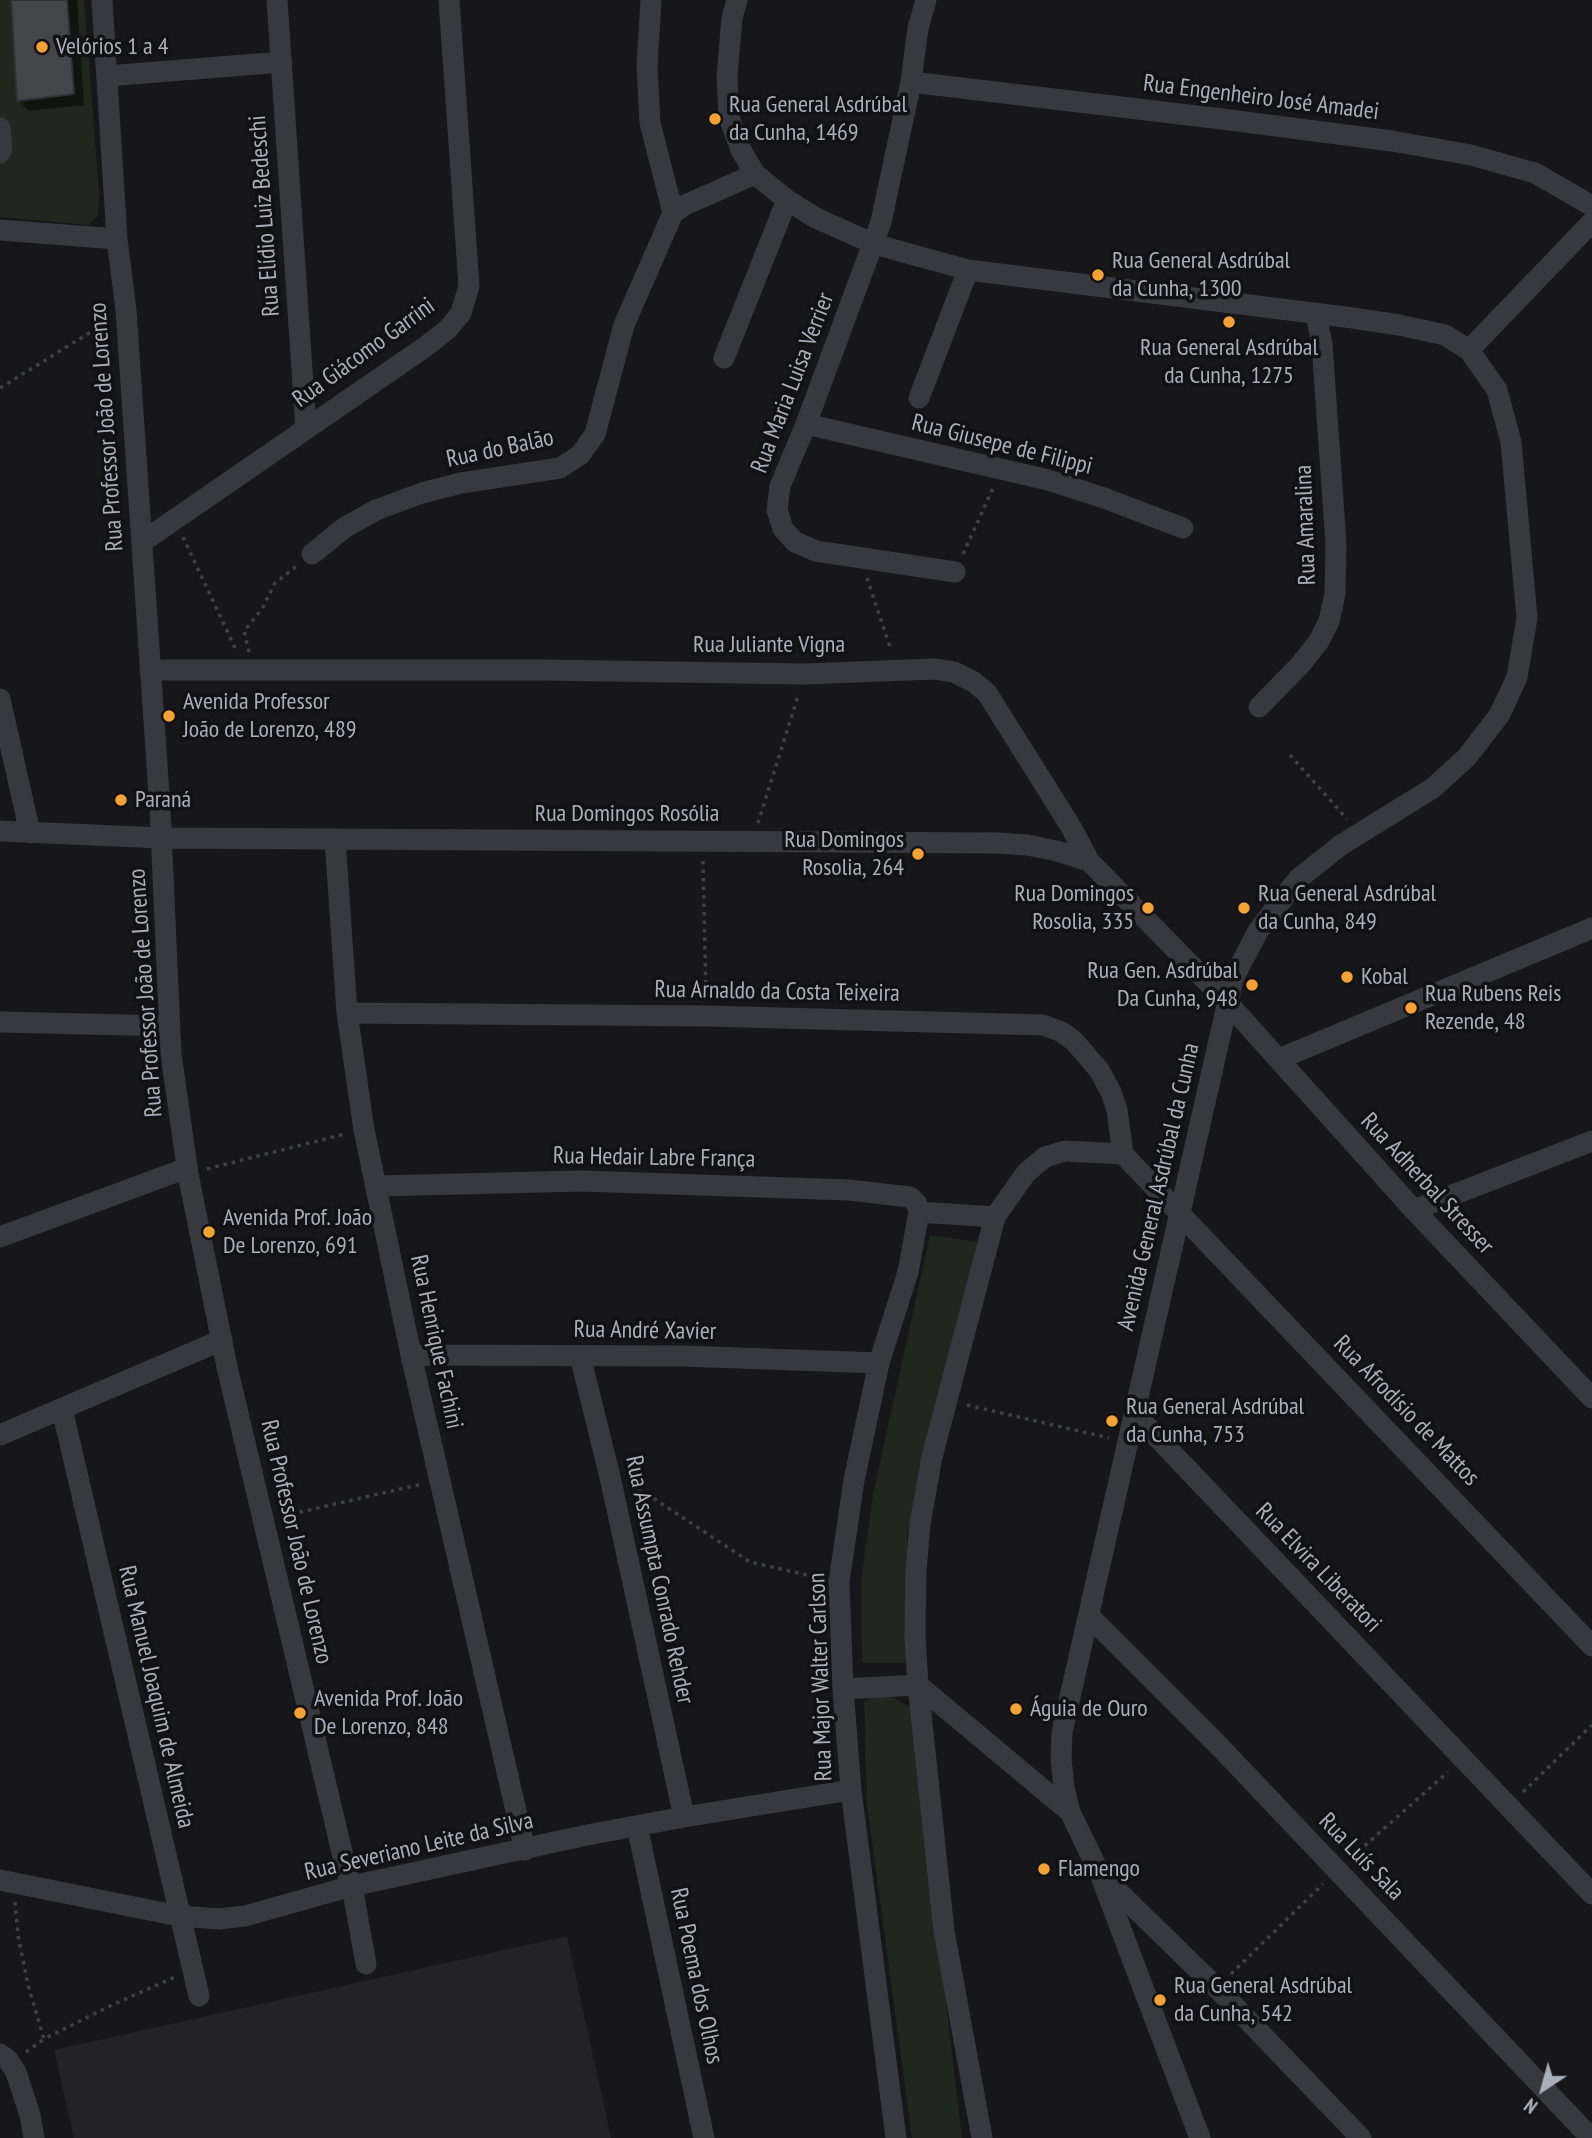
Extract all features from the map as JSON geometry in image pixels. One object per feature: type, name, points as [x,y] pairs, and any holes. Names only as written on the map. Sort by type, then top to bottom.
[{"type":"street","name":"Rua Professor João de Lorenzo","points":[[102,0],[117,239],[126,310],[162,838],[171,1054],[188,1171],[222,1340],[352,1886],[366,1964]]},
{"type":"street","name":"Rua Elídio Luiz Bedeschi","points":[[277,0],[306,429]]},
{"type":"street","name":"Rua Giácomo Garrini","points":[[142,542],[425,347],[461,313],[469,286],[449,0]]},
{"type":"street","points":[[651,0],[647,66],[650,123],[673,213],[755,174]]},
{"type":"street","name":"Avenida General Asdrúbal da Cunha","points":[[737,0],[732,18],[727,76],[729,117],[741,150],[755,174],[787,200],[816,218],[874,244],[968,270],[1399,325],[1445,335],[1469,350],[1497,390],[1511,442],[1527,618],[1517,677],[1500,714],[1467,757],[1433,788],[1341,845],[1298,879],[1258,931],[1234,975],[1062,1732],[1061,1759],[1070,1812],[1100,1874],[1200,2138]]},
{"type":"street","name":"Rua Maria Luisa Verrier","points":[[926,0],[918,28],[912,82],[874,244],[780,486],[777,510],[783,529],[795,542],[816,551],[955,572]]},
{"type":"street","points":[[107,76],[282,62]]},
{"type":"street","name":"Rua Engenheiro José Amadei","points":[[912,82],[1248,122],[1392,141],[1471,155],[1535,173],[1592,206]]},
{"type":"street","points":[[0,128],[0,153]]},
{"type":"street","points":[[724,358],[787,200]]},
{"type":"street","name":"Rua do Balão","points":[[312,554],[344,528],[376,510],[422,493],[461,483],[561,468],[580,455],[595,434],[624,325],[673,213]]},
{"type":"street","points":[[1469,350],[1592,222]]},
{"type":"street","points":[[0,230],[117,239]]},
{"type":"street","points":[[919,398],[968,270]]},
{"type":"street","name":"Rua Amaralina","points":[[1259,707],[1301,664],[1319,640],[1329,621],[1335,594],[1335,531],[1322,344],[1316,315]]},
{"type":"street","name":"Rua Giusepe de Filippi","points":[[806,424],[1002,468],[1104,498],[1183,528]]},
{"type":"street","name":"Rua Juliante Vigna","points":[[150,670],[541,670],[804,674],[934,669],[954,672],[974,682],[987,693],[1071,827],[1089,861],[1227,1002]]},
{"type":"street","points":[[0,699],[30,833]]},
{"type":"street","name":"Rua Domingos Rosólia","points":[[0,831],[162,838],[997,843],[1047,849],[1089,861]]},
{"type":"street","name":"Rua Henrique Fachini","points":[[335,839],[347,1013],[364,1130],[411,1354],[525,1850]]},
{"type":"street","points":[[1279,1059],[1585,930],[1592,910]]},
{"type":"street","name":"Rua Adherbal Stresser","points":[[1227,1002],[1414,1210],[1592,1398]]},
{"type":"street","name":"Rua Arnaldo da Costa Teixeira","points":[[347,1013],[706,1016],[1043,1025],[1062,1031],[1099,1070],[1111,1092],[1123,1154]]},
{"type":"street","points":[[0,1022],[170,1026]]},
{"type":"street","points":[[1414,1210],[1592,1141]]},
{"type":"street","points":[[985,2133],[961,2032],[944,1931],[918,1685],[915,1636],[920,1524],[932,1457],[995,1217],[1026,1173],[1045,1157],[1065,1150],[1123,1154],[1180,1213]]},
{"type":"street","points":[[0,1237],[188,1171]]},
{"type":"street","name":"Rua Hedair Labre França","points":[[377,1186],[582,1181],[849,1190],[910,1197],[917,1204],[919,1212]]},
{"type":"street","points":[[919,1212],[995,1217]]},
{"type":"street","name":"Rua Major Walter Carlson","points":[[896,2138],[851,1790],[843,1689],[839,1582],[854,1480],[879,1363],[908,1272],[919,1212]]},
{"type":"street","name":"Rua Afrodísio de Mattos","points":[[1180,1213],[1592,1646]]},
{"type":"street","points":[[0,1435],[222,1340]]},
{"type":"street","name":"Rua André Xavier","points":[[411,1354],[682,1356],[879,1363]]},
{"type":"street","name":"Rua Assumpta Conrado Rehder","points":[[580,1356],[610,1477],[684,1816]]},
{"type":"street","name":"Rua Manuel Joaquim de Almeida","points":[[62,1409],[179,1916],[200,1996]]},
{"type":"street","name":"Rua Elvira Liberatori","points":[[1135,1414],[1592,1894]]},
{"type":"street","name":"Rua Luís Sala","points":[[1088,1616],[1221,1748],[1591,2138]]},
{"type":"street","points":[[843,1689],[918,1685],[1070,1812]]},
{"type":"street","name":"Rua Severiano Leite da Silva","points":[[6,1881],[179,1916],[219,1919],[245,1916],[352,1886],[684,1816],[851,1790]]},
{"type":"street","name":"Rua Poema dos Olhos","points":[[637,1826],[704,2138]]},
{"type":"street","points":[[1100,1874],[1217,1988],[1361,2138]]},
{"type":"street","points":[[0,2054],[16,2072],[30,2115],[34,2138]]},
{"type":"path","points":[[0,388],[126,310]]},
{"type":"path","points":[[955,572],[1002,468]]},
{"type":"path","points":[[174,519],[249,671]]},
{"type":"path","points":[[249,671],[244,631],[262,609],[275,583],[312,554]]},
{"type":"path","points":[[861,559],[897,669]]},
{"type":"path","points":[[757,828],[804,674]]},
{"type":"path","points":[[1290,755],[1347,819]]},
{"type":"path","points":[[703,841],[706,1016]]},
{"type":"path","points":[[188,1171],[364,1130]]},
{"type":"path","points":[[946,1401],[1128,1443]]},
{"type":"path","points":[[610,1477],[650,1496],[750,1562],[839,1582]]},
{"type":"path","points":[[264,1520],[440,1480]]},
{"type":"path","points":[[1509,1806],[1592,1725]]},
{"type":"path","points":[[1217,1988],[1337,1870],[1463,1758]]},
{"type":"path","points":[[6,1881],[28,1985],[44,2039],[192,1969]]},
{"type":"shaded area","points":[[0,0],[84,0],[99,192],[98,216],[88,225],[0,217]]},
{"type":"shaded area","points":[[930,1235],[983,1243],[907,1536],[911,1663],[862,1663],[861,1581],[873,1495]]},
{"type":"shaded area","points":[[884,1692],[911,1708],[962,2138],[912,2138],[867,1804],[864,1702]]},
{"type":"shaded area","points":[[567,1936],[611,2138],[74,2138],[54,2050]]},
{"type":"building","name":"Velórios 1 a 4","points":[[11,0],[67,0],[74,94],[17,101]]},
{"type":"place","name":"Velórios 1 a 4","points":[[42,47]]},
{"type":"place","name":"Rua General Asdrúbal da Cunha, 1469","points":[[715,119]]},
{"type":"place","name":"Rua General Asdrúbal da Cunha, 1300","points":[[1098,275]]},
{"type":"place","name":"Rua General Asdrúbal da Cunha, 1275","points":[[1229,322]]},
{"type":"place","name":"Avenida Professor João de Lorenzo, 489","points":[[169,716]]},
{"type":"place","name":"Paraná","points":[[121,800]]},
{"type":"place","name":"Rua Domingos Rosolia, 264","points":[[918,854]]},
{"type":"place","name":"Rua Domingos Rosolia, 335","points":[[1148,908]]},
{"type":"place","name":"Rua General Asdrúbal da Cunha, 849","points":[[1244,908]]},
{"type":"place","name":"Kobal","points":[[1347,977]]},
{"type":"place","name":"Rua Gen. Asdrúbal Da Cunha, 948","points":[[1252,985]]},
{"type":"place","name":"Rua Rubens Reis Rezende, 48","points":[[1411,1008]]},
{"type":"place","name":"Avenida Prof. João De Lorenzo, 691","points":[[209,1232]]},
{"type":"place","name":"Rua General Asdrúbal da Cunha, 753","points":[[1112,1421]]},
{"type":"place","name":"Águia de Ouro","points":[[1016,1709]]},
{"type":"place","name":"Avenida Prof. João De Lorenzo, 848","points":[[300,1713]]},
{"type":"place","name":"Flamengo","points":[[1044,1869]]},
{"type":"place","name":"Rua General Asdrúbal da Cunha, 542","points":[[1160,2000]]}]
